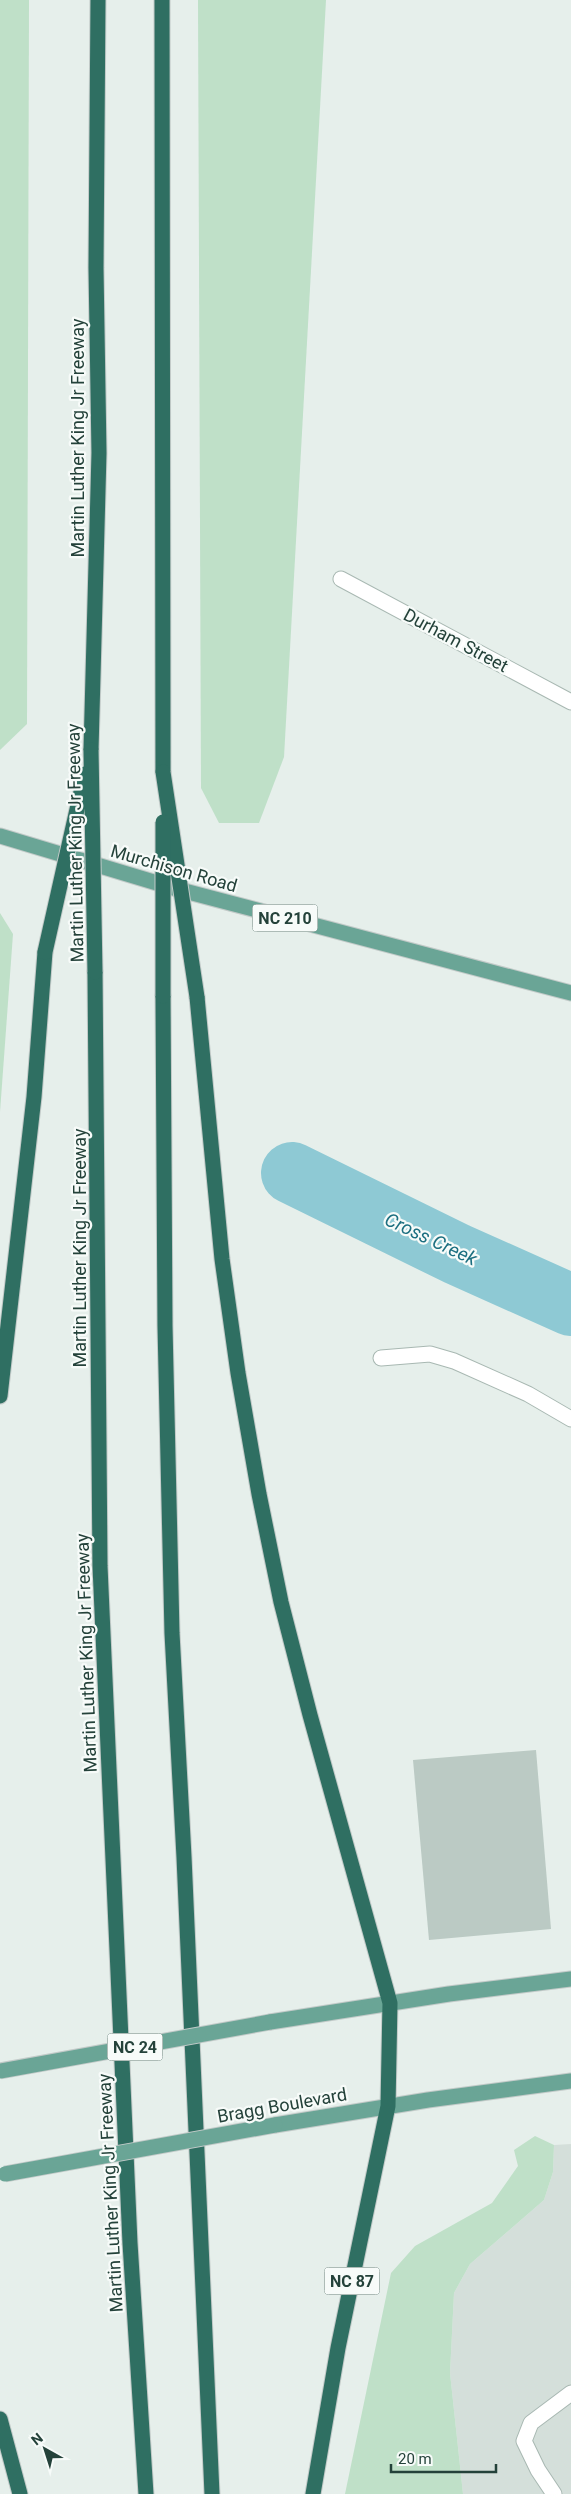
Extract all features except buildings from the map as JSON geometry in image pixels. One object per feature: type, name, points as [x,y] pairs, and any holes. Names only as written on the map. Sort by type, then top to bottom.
[{"type":"highway","name":"Martin Luther King Jr Freeway","points":[[98,0],[96,268],[99,453],[91,750],[95,972],[100,1566],[130,2243],[146,2494]]},
{"type":"highway","points":[[162,0],[165,1326],[172,1633],[185,1867],[212,2494]]},
{"type":"highway","points":[[0,1396],[34,1097],[45,952],[91,750]]},
{"type":"highway","points":[[163,772],[197,997],[222,1259],[238,1373],[259,1494],[281,1602],[390,2004]]},
{"type":"highway","name":"NC 87","points":[[314,2494],[338,2348],[388,2106],[390,2004]]},
{"type":"highway","points":[[0,2419],[20,2494]]},
{"type":"main road","name":"Murchison Road","points":[[0,836],[177,889],[571,993]]},
{"type":"main road","name":"NC 24","points":[[0,2071],[270,2022],[571,1979]]},
{"type":"main road","name":"Bragg Boulevard","points":[[3,2174],[388,2106],[571,2081]]},
{"type":"street","name":"Durham Street","points":[[341,579],[571,702]]},
{"type":"street","points":[[381,1358],[430,1354],[454,1361],[528,1394],[571,1418]]},
{"type":"street","points":[[554,2494],[538,2470],[524,2441],[531,2423],[571,2393]]},
{"type":"shaded area","points":[[571,2144],[571,2494],[463,2494],[450,2373],[454,2293],[470,2264],[544,2200],[553,2172],[554,2145]]},
{"type":"green space","points":[[0,0],[29,0],[27,724],[0,750]]},
{"type":"green space","points":[[198,0],[326,0],[284,757],[259,823],[219,823],[201,788]]},
{"type":"green space","points":[[0,913],[13,934],[0,1112]]},
{"type":"green space","points":[[535,2136],[554,2145],[553,2172],[544,2200],[470,2264],[454,2293],[450,2373],[463,2494],[345,2494],[391,2273],[415,2246],[492,2203],[518,2166],[514,2150]]},
{"type":"waterway","name":"Cross Creek","points":[[292,1173],[457,1254],[571,1305]]}]
